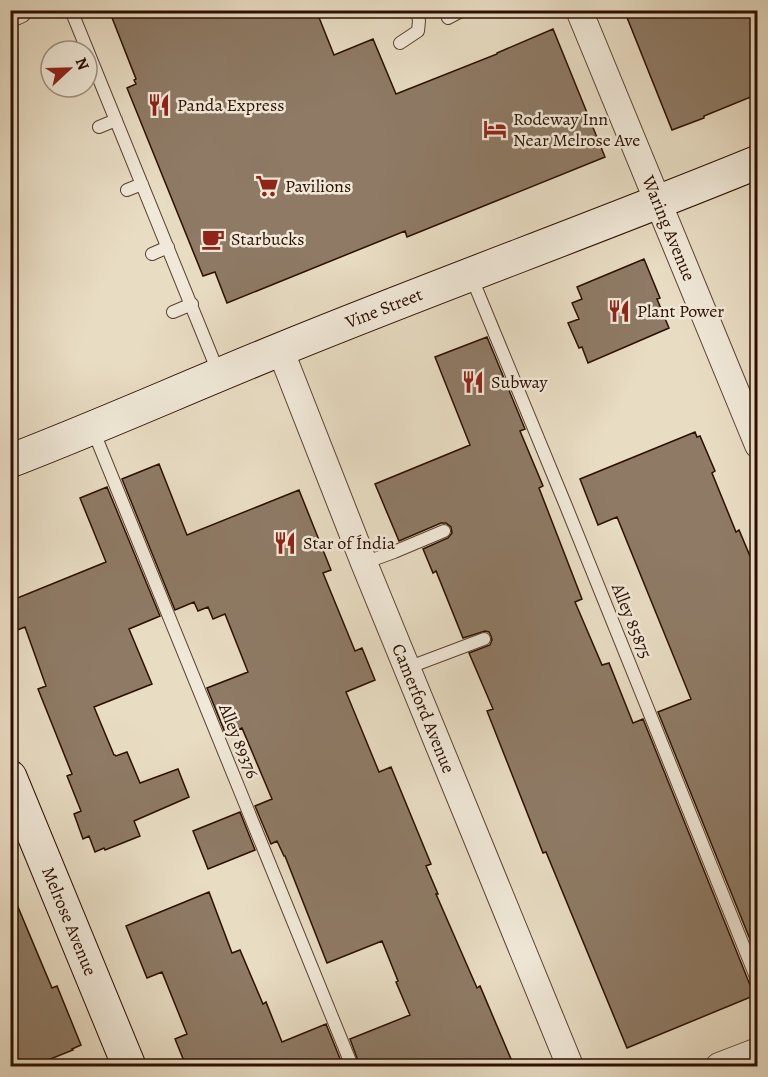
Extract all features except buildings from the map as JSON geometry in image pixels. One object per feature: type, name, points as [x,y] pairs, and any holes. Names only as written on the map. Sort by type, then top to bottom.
[{"type":"main road","name":"Vine Street","points":[[10,460],[93,429],[280,350],[758,162]]},
{"type":"main road","name":"Melrose Avenue","points":[[10,777],[129,1066]]},
{"type":"street","points":[[10,14],[19,10]]},
{"type":"street","name":"Waring Avenue","points":[[579,10],[758,445]]},
{"type":"street","name":"Camerford Avenue","points":[[280,350],[364,563],[570,1066]]},
{"type":"street","points":[[719,1066],[758,1051]]},
{"type":"lane","points":[[71,10],[82,39]]},
{"type":"lane","points":[[400,43],[418,31],[417,10]]},
{"type":"lane","points":[[448,18],[463,10]]},
{"type":"lane","points":[[99,81],[192,304],[219,375]]},
{"type":"lane","points":[[99,127],[116,120]]},
{"type":"lane","points":[[127,190],[142,184]]},
{"type":"lane","points":[[152,254],[168,247]]},
{"type":"lane","name":"Alley 85875","points":[[471,275],[758,982]]},
{"type":"lane","points":[[173,312],[192,304]]},
{"type":"lane","name":"Alley 89376","points":[[93,429],[352,1066]]},
{"type":"lane","points":[[364,563],[444,531]]},
{"type":"lane","points":[[407,668],[484,639]]},
{"type":"place","name":"Panda Express","points":[[159,105]]},
{"type":"place","name":"Rodeway Inn Near Melrose Ave","points":[[495,129]]},
{"type":"place","name":"Pavilions","points":[[267,186]]},
{"type":"place","name":"Starbucks","points":[[213,239]]},
{"type":"place","name":"Plant Power","points":[[619,311]]},
{"type":"place","name":"Subway","points":[[473,382]]},
{"type":"place","name":"Star of Índia","points":[[285,543]]}]
